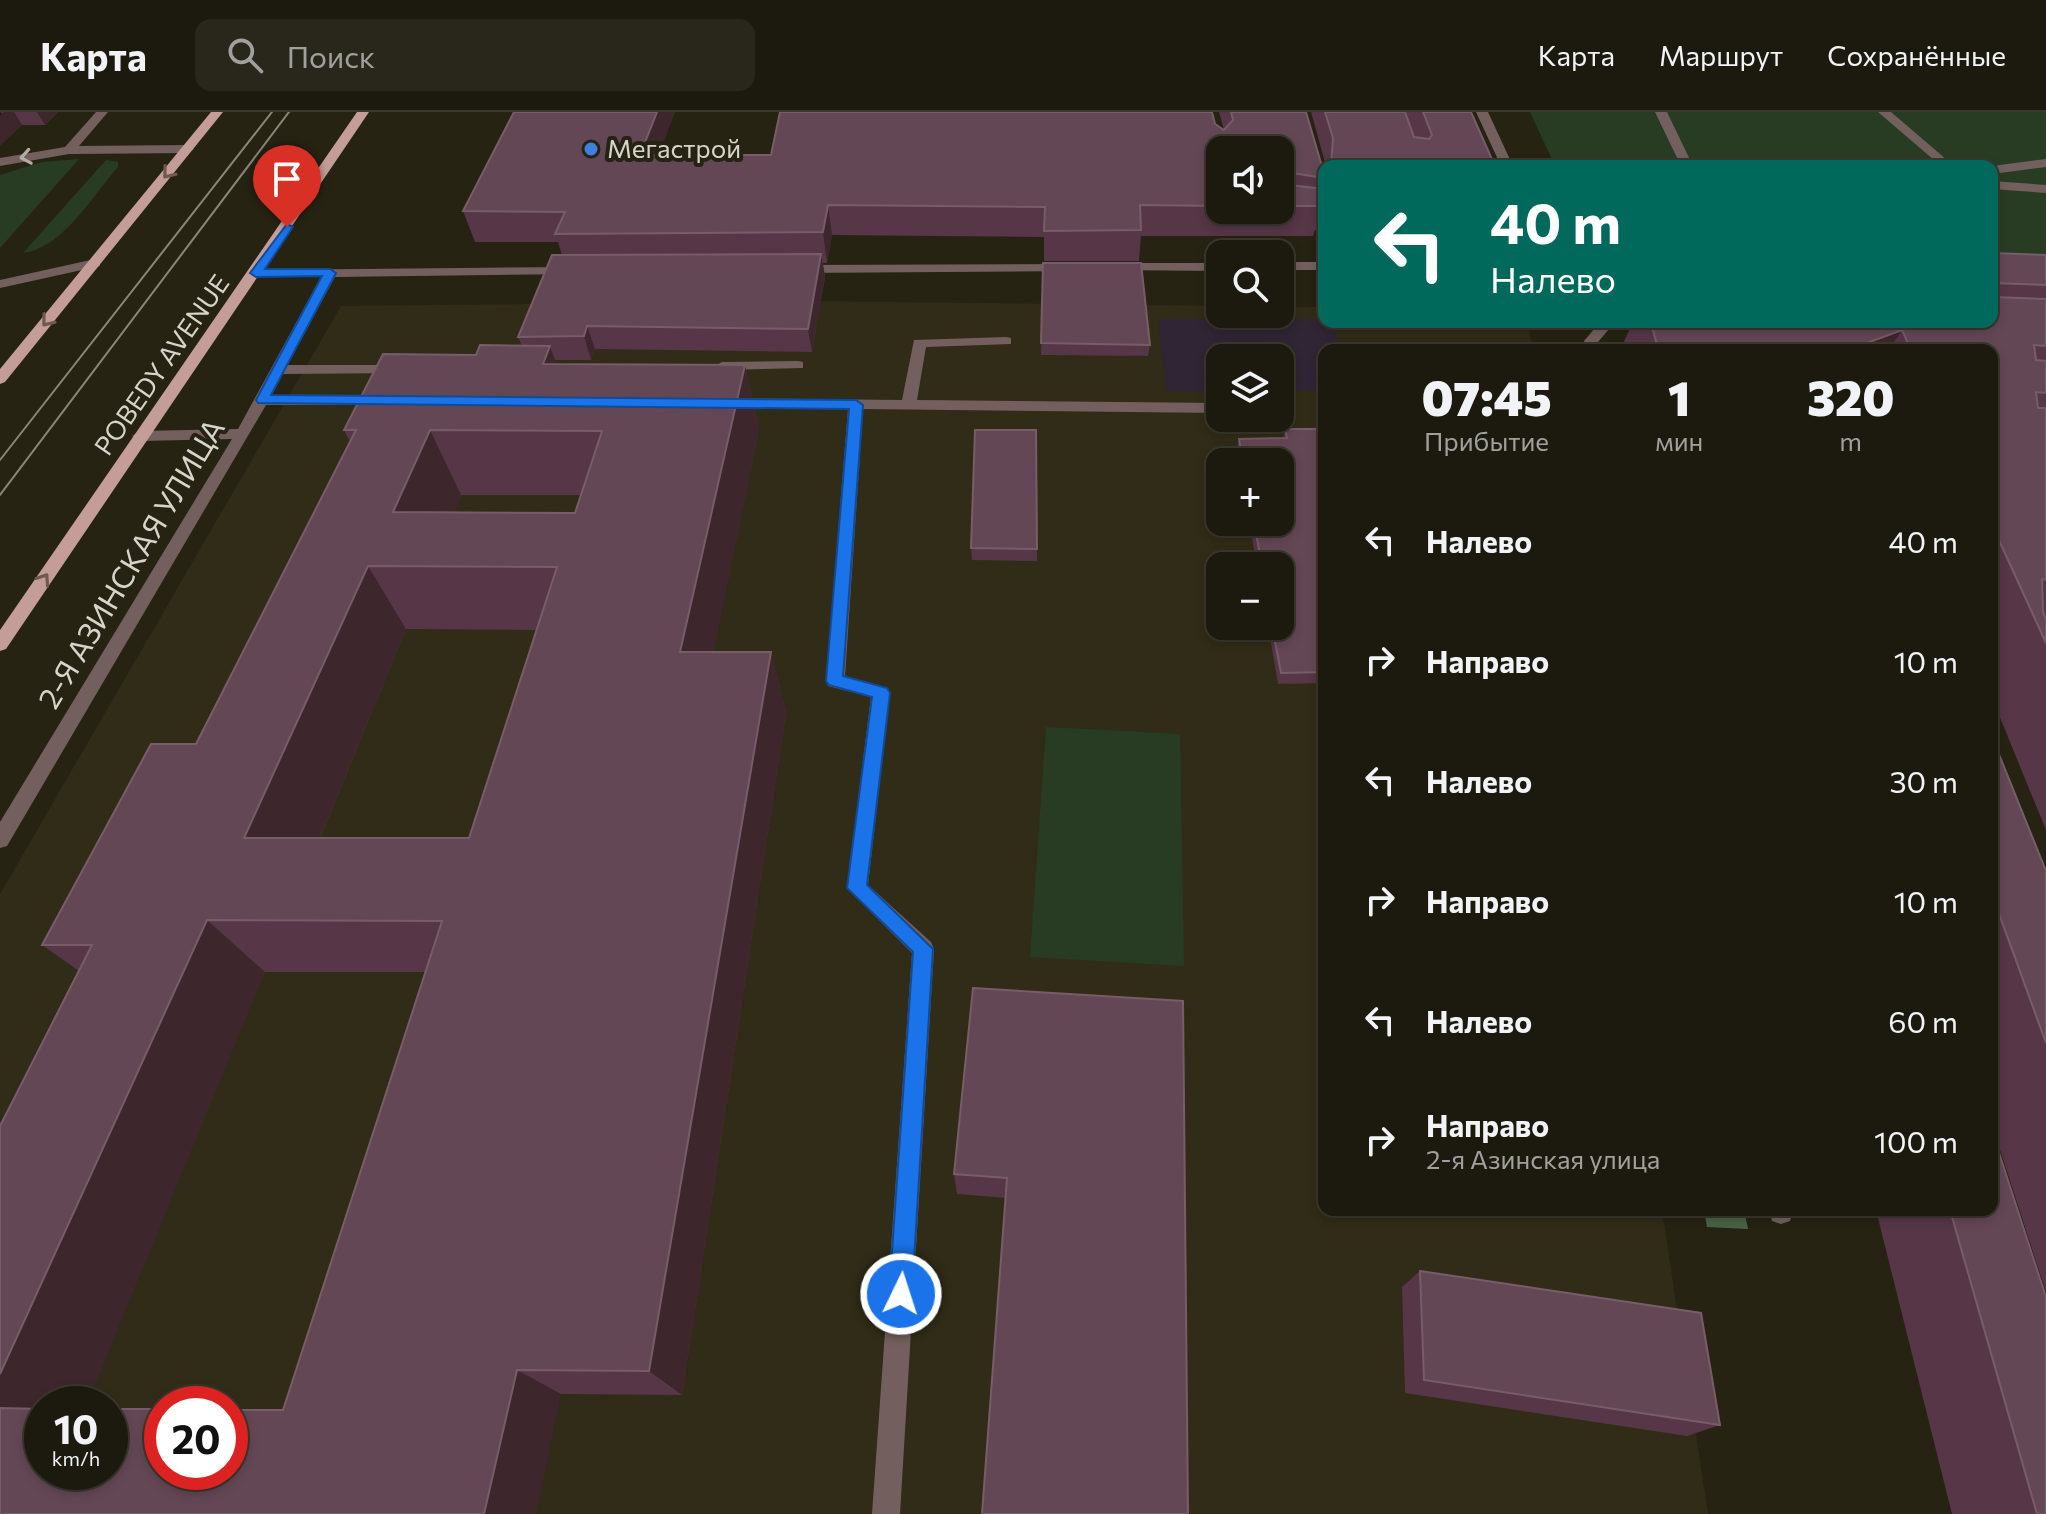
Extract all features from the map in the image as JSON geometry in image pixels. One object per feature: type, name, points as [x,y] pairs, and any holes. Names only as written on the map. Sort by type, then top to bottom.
[{"type":"main road","points":[[0,379],[217,112]]},
{"type":"main road","name":"POBEDY AVENUE","points":[[0,644],[363,112]]},
{"type":"street","points":[[69,150],[102,112]]},
{"type":"street","points":[[1482,112],[1504,160]]},
{"type":"street","points":[[1661,112],[1684,160]]},
{"type":"street","points":[[1884,112],[1941,160]]},
{"type":"street","points":[[0,162],[69,150],[188,149]]},
{"type":"street","points":[[1998,169],[2046,163]]},
{"type":"street","points":[[1998,185],[2046,189]]},
{"type":"street","points":[[0,284],[95,263]]},
{"type":"street","points":[[1294,266],[1318,266]]},
{"type":"street","points":[[1094,267],[1206,267]]},
{"type":"street","points":[[778,270],[1078,268]]},
{"type":"street","points":[[256,273],[588,271]]},
{"type":"street","name":"2-Я АЗИНСКАЯ УЛИЦА","points":[[0,840],[243,434],[330,273]]},
{"type":"street","points":[[1592,344],[1603,328]]},
{"type":"street","points":[[909,405],[919,343],[1006,341]]},
{"type":"street","points":[[703,366],[798,365]]},
{"type":"street","points":[[279,370],[421,369]]},
{"type":"street","points":[[262,400],[409,400]]},
{"type":"street","points":[[712,403],[1206,408]]},
{"type":"street","points":[[856,405],[835,681],[881,693],[857,888],[923,949],[886,1514]]},
{"type":"street","points":[[140,436],[243,434]]},
{"type":"shaded area","points":[[812,301],[1206,306],[1206,328],[1294,328],[1294,307],[1318,307],[1318,328],[1529,328],[1531,344],[1318,344],[1318,1216],[1663,1216],[1708,1514],[0,1514],[0,894],[341,306]]},
{"type":"shaded area","points":[[1158,319],[1206,319],[1206,328],[1294,328],[1294,319],[1318,319],[1318,328],[1334,328],[1338,344],[1318,344],[1318,391],[1294,391],[1294,344],[1206,344],[1206,391],[1166,391]]},
{"type":"green space","points":[[1530,112],[2046,112],[2046,306],[1998,304],[1998,160],[1552,160]]},
{"type":"green space","points":[[79,159],[0,248],[0,175],[42,162]]},
{"type":"green space","points":[[106,160],[118,162],[118,167],[76,219],[51,241],[23,253]]},
{"type":"green space","points":[[1046,727],[1180,734],[1184,966],[1030,957]]},
{"type":"green space","points":[[1705,1216],[1745,1216],[1748,1229],[1707,1227]]},
{"type":"building","points":[[514,112],[657,112],[640,155],[771,155],[780,112],[1212,112],[1215,124],[1224,130],[1233,120],[1231,112],[1306,112],[1320,160],[1318,177],[1294,173],[1294,136],[1206,136],[1206,206],[1140,205],[1141,230],[1044,231],[1045,207],[828,205],[823,232],[555,234],[565,212],[463,211]]},
{"type":"building","points":[[1325,112],[1405,112],[1414,137],[1429,139],[1432,135],[1423,112],[1471,112],[1492,160],[1331,160],[1333,138]]},
{"type":"building","points":[[1294,186],[1318,188],[1318,206],[1294,206]]},
{"type":"building","points":[[1998,253],[2046,255],[2046,285],[1998,283]]},
{"type":"building","points":[[821,254],[808,329],[587,326],[584,336],[518,337],[552,255]]},
{"type":"building","points":[[1043,263],[1141,263],[1150,345],[1041,343]]},
{"type":"building","points":[[1998,297],[2046,299],[2046,346],[2034,345],[2036,360],[2046,361],[2046,393],[2036,392],[2038,408],[2046,408],[2046,580],[2042,579],[2046,643],[1998,538],[1998,344],[1908,344],[1902,330],[1864,344],[1656,344],[1652,328],[1998,328]]},
{"type":"building","points":[[480,345],[550,346],[543,364],[745,365],[680,652],[771,652],[649,1371],[517,1370],[484,1514],[0,1514],[0,1408],[24,1409],[24,1490],[128,1490],[128,1409],[144,1409],[144,1490],[248,1490],[248,1410],[283,1410],[442,921],[207,920],[0,1374],[0,1126],[92,945],[42,945],[151,744],[196,744],[356,430],[344,430],[383,354],[476,355]],"holes":[[[430,430],[602,431],[575,513],[393,512]],[[368,566],[557,567],[469,838],[244,838]]]},
{"type":"building","points":[[1294,429],[1318,429],[1318,672],[1281,673],[1275,640],[1294,640],[1294,552],[1259,552],[1257,536],[1294,536],[1294,448],[1241,448],[1239,439],[1287,438],[1286,432],[1294,432]]},
{"type":"building","points":[[975,430],[1036,430],[1037,549],[971,548]]},
{"type":"building","points":[[1998,752],[2046,871],[2046,1043],[1998,911]]},
{"type":"building","points":[[973,988],[1183,1001],[1188,1514],[982,1514],[1007,1178],[954,1174]]},
{"type":"building","points":[[1998,1149],[2046,1297],[2046,1514],[2037,1514],[1952,1216],[1998,1216]]},
{"type":"building","points":[[1420,1271],[1701,1313],[1720,1425],[1424,1380]]},
{"type":"tram line","points":[[0,460],[272,112]]},
{"type":"tram line","points":[[0,495],[289,112]]},
{"type":"place","name":"Мегастрой","points":[[591,149]]},
{"type":"route","points":[[287,227],[256,273],[330,273],[262,400],[856,405],[835,681],[881,693],[857,888],[923,949],[901,1294]]}]
